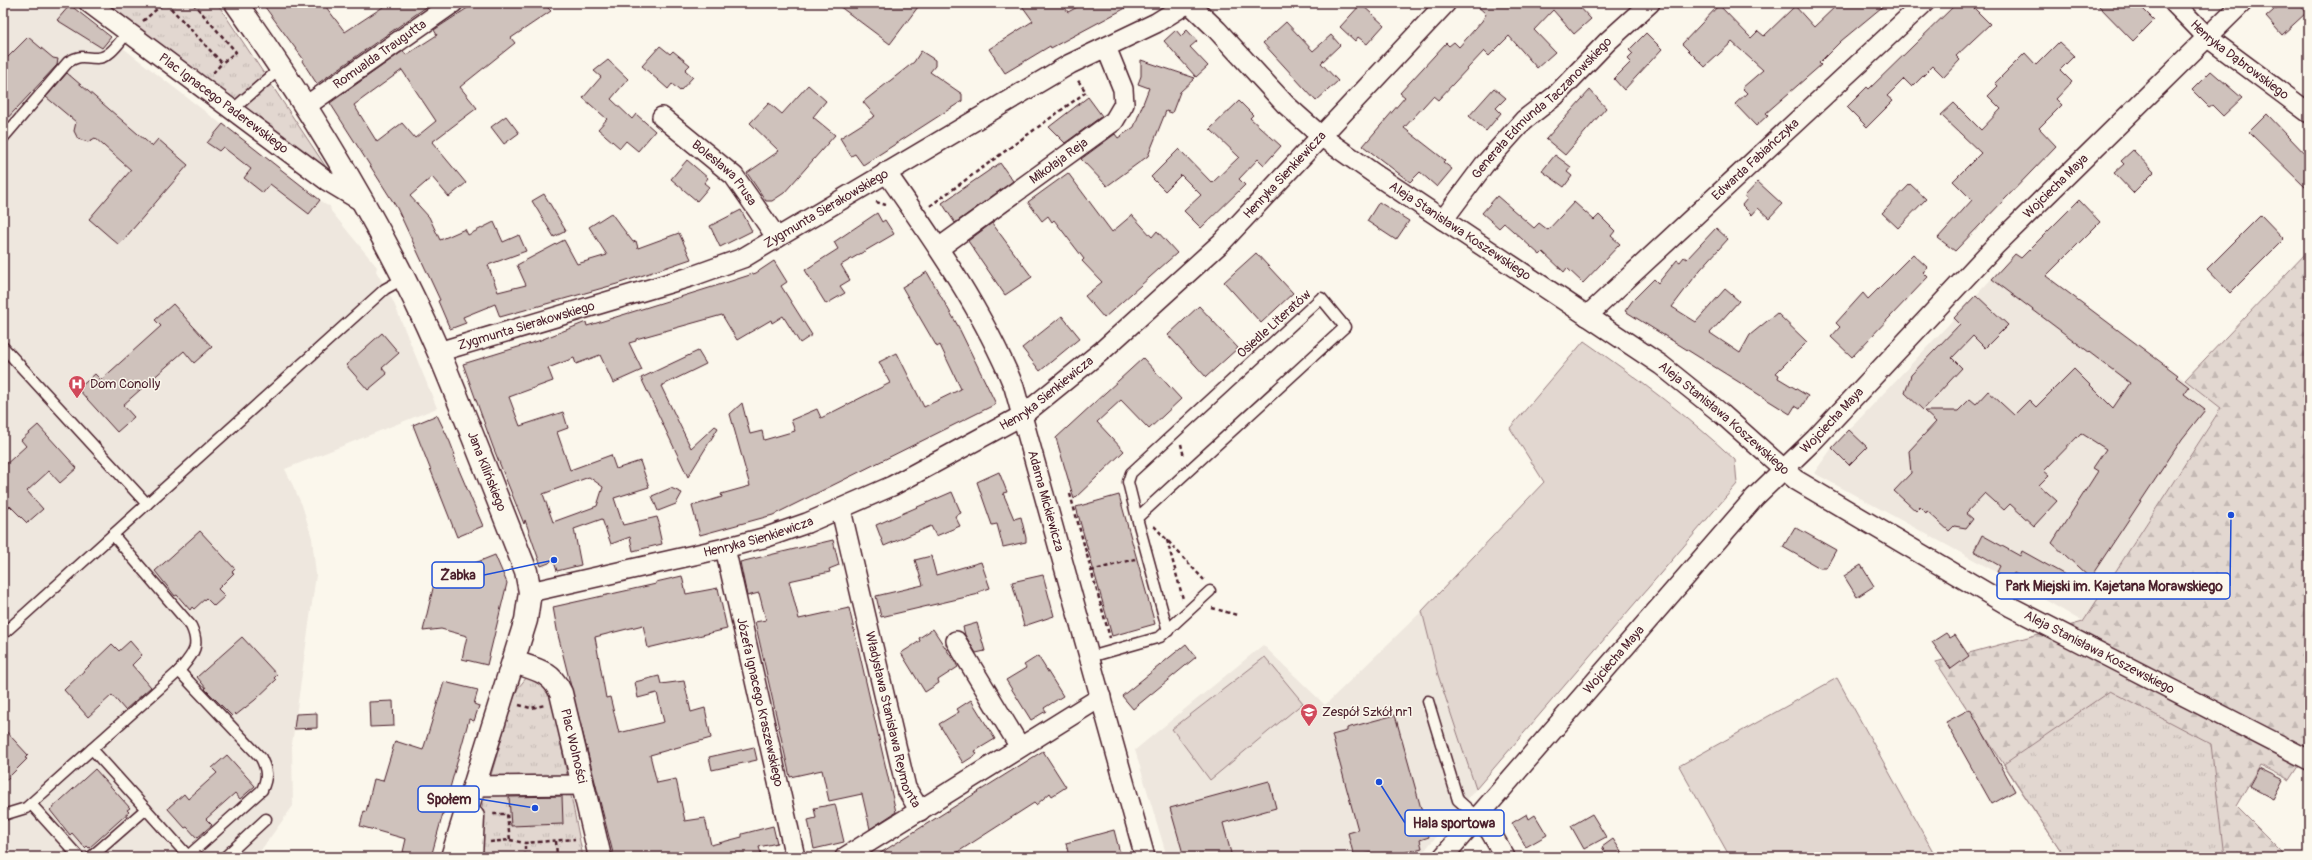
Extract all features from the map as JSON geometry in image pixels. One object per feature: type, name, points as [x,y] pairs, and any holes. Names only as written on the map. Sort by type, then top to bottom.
[{"type":"street","name":"Plac Ignacego Paderewskiego","points":[[89,3],[326,180],[361,200]]},
{"type":"street","points":[[236,3],[306,106],[361,200],[403,278],[438,352]]},
{"type":"street","name":"Romualda Traugutta","points":[[306,106],[453,3]]},
{"type":"street","name":"Zygmunta Sierakowskiego","points":[[438,352],[690,278],[743,258],[1070,64],[1156,23],[1188,3]]},
{"type":"street","name":"Aleja Stanisława Koszewskiego","points":[[1188,3],[1217,30],[1285,104],[1322,137],[1443,220],[1661,365],[1722,414],[1796,480],[2010,607],[2309,760]]},
{"type":"street","name":"Henryka Sienkiewicza","points":[[530,592],[767,537],[841,510],[892,486],[1024,415],[1103,350],[1222,242],[1446,3]]},
{"type":"street","name":"Generała Edmunda Taczanowskiego","points":[[1443,220],[1484,165],[1524,120],[1555,96],[1607,42],[1650,3]]},
{"type":"street","name":"Edwarda Fabiańczyka","points":[[1587,316],[1924,3]]},
{"type":"street","name":"Henryka Dąbrowskiego","points":[[2174,3],[2207,37],[2309,113]]},
{"type":"street","name":"Wojciecha Maya","points":[[1443,857],[1755,497],[1815,439],[1995,246],[2242,3]]},
{"type":"street","name":"Mikołaja Reja","points":[[940,248],[1114,121],[1124,104],[1123,89],[1106,47]]},
{"type":"street","name":"Bolesława Prusa","points":[[662,117],[734,176],[777,238]]},
{"type":"street","name":"Adama Mickiewicza","points":[[886,172],[940,248],[978,311],[1001,353],[1024,415],[1145,857]]},
{"type":"street","name":"Jana Kilińskiego","points":[[438,352],[526,571],[530,592]]},
{"type":"street","name":"Władysława Stanisława Reymonta","points":[[841,510],[906,788],[920,811],[1101,697]]},
{"type":"street","name":"Józefa Ignacego Kraszewskiego","points":[[724,548],[795,857]]},
{"type":"street","points":[[452,857],[514,662],[526,620],[530,592]]},
{"type":"street","points":[[956,641],[1020,748]]},
{"type":"street","name":"Plac Wolności","points":[[514,662],[546,674],[555,682],[561,693],[600,857]]},
{"type":"street","points":[[474,786],[583,785]]},
{"type":"street","points":[[471,857],[474,786]]},
{"type":"street","points":[[846,857],[920,811]]},
{"type":"street","points":[[1478,818],[1490,831],[1505,857]]},
{"type":"lane","points":[[3,138],[68,62],[79,55],[98,58],[108,54],[129,33]]},
{"type":"lane","points":[[232,110],[281,68]]},
{"type":"lane","points":[[3,634],[385,289],[403,278]]},
{"type":"lane","name":"Osiedle Literatów","points":[[1137,518],[1345,327],[1321,298],[1131,473],[1128,482],[1137,518],[1147,556],[1168,631]]},
{"type":"lane","points":[[3,347],[147,504]]},
{"type":"lane","points":[[3,816],[26,808],[31,804],[179,671],[194,654],[197,639],[191,626],[113,535]]},
{"type":"lane","points":[[1090,657],[1160,637],[1210,591]]},
{"type":"lane","points":[[92,749],[189,856],[262,790],[267,780],[267,770],[261,758],[179,671]]},
{"type":"lane","points":[[1428,701],[1458,800],[1478,818]]},
{"type":"lane","points":[[31,804],[80,857]]},
{"type":"lane","points":[[91,857],[146,809]]},
{"type":"lane","points":[[225,857],[266,819]]},
{"type":"path","points":[[129,33],[165,3],[222,63],[236,52],[193,3]]},
{"type":"path","points":[[931,213],[927,207],[1086,92]]},
{"type":"path","points":[[1070,494],[1113,650]]},
{"type":"path","points":[[1152,523],[1204,580],[1210,591]]},
{"type":"path","points":[[1167,539],[1183,598]]},
{"type":"path","points":[[1091,570],[1147,556]]},
{"type":"path","points":[[489,815],[507,814],[510,840]]},
{"type":"path","points":[[488,843],[510,840],[526,843],[582,839]]},
{"type":"path","points":[[556,841],[557,857]]},
{"type":"path","points":[[525,857],[526,843]]},
{"type":"shaded area","points":[[3,3],[65,3],[326,205],[330,206],[331,211],[377,267],[376,271],[393,301],[437,408],[285,469],[302,505],[312,538],[316,575],[292,744],[293,806],[256,857],[3,857]]},
{"type":"shaded area","points":[[2015,254],[2221,407],[2083,622],[2011,580],[1814,473],[1832,448]]},
{"type":"shaded area","name":"Zespół Szkół nr1","points":[[1422,611],[1438,675],[1476,789],[1419,857],[1167,857],[1135,750],[1263,645],[1325,705]]},
{"type":"green space","points":[[102,3],[217,3],[330,173]]},
{"type":"green space","points":[[2309,250],[2309,751],[2290,780],[2260,765],[2236,806],[2287,857],[2065,857],[1936,662],[2083,622],[2221,408],[2185,380]]},
{"type":"green space","points":[[1584,341],[1662,398],[1735,460],[1737,484],[1476,789],[1438,675],[1422,611],[1544,482],[1510,428]]},
{"type":"green space","points":[[1265,657],[1303,703],[1210,780],[1172,729]]},
{"type":"green space","points":[[527,677],[536,677],[550,688],[583,857],[478,857],[480,813],[512,703],[518,688]]},
{"type":"green space","points":[[1837,678],[1936,857],[1730,857],[1679,766]]},
{"type":"green space","points":[[2110,691],[2211,744],[2224,857],[2065,857],[2004,764]]},
{"type":"building","points":[[262,3],[323,3],[345,32],[389,3],[432,3],[317,84],[302,61],[304,60]]},
{"type":"building","points":[[475,3],[543,3],[551,11],[511,38],[515,43],[460,87],[477,108],[432,142],[466,183],[449,197],[432,177],[410,196],[429,217],[440,240],[465,229],[468,235],[494,222],[503,242],[519,235],[526,251],[488,265],[498,292],[526,285],[517,265],[564,240],[577,264],[607,255],[589,227],[611,213],[633,242],[636,241],[638,248],[679,233],[691,259],[617,284],[500,317],[495,304],[463,317],[466,323],[450,329],[438,301],[440,300],[397,208],[330,103],[403,51],[406,55],[437,35],[434,30]],"holes":[[[402,70],[436,121],[415,138],[402,123],[377,142],[354,105]]]},
{"type":"building","points":[[835,3],[921,3],[890,44]]},
{"type":"building","points":[[1020,3],[1062,3],[1068,12],[1085,3],[1135,3],[1051,48],[1050,46],[1005,73],[989,49],[1033,21]]},
{"type":"building","points":[[1474,3],[1576,3],[1591,19],[1574,34],[1553,10],[1534,30],[1555,52],[1537,68],[1509,36],[1489,56],[1484,51],[1438,100],[1433,96],[1404,128],[1445,160],[1443,162],[1452,169],[1437,187],[1420,172],[1410,182],[1363,146],[1405,97],[1400,93],[1446,43],[1449,46],[1454,42],[1459,47],[1482,21],[1486,14]]},
{"type":"building","points":[[1839,3],[1887,3],[1841,41],[1819,63],[1821,65],[1766,113],[1768,115],[1756,126],[1735,104],[1747,93],[1742,88],[1763,70],[1732,42],[1705,67],[1682,44],[1719,5],[1751,38],[1758,31],[1764,36],[1795,6],[1814,27]]},
{"type":"building","points":[[1957,3],[1969,3],[1990,24],[1956,56],[1960,60],[1944,77],[1933,66],[1912,87],[1904,79],[1887,96],[1893,101],[1867,127],[1847,107],[1867,87],[1869,89]]},
{"type":"building","points":[[2096,3],[2137,3],[2154,20],[2133,41]]},
{"type":"building","points":[[2282,3],[2297,3],[2306,13],[2282,35],[2266,17]]},
{"type":"building","points":[[1361,4],[1384,25],[1367,44],[1358,37],[1355,41],[1340,27]]},
{"type":"building","points":[[70,5],[111,37],[102,48],[57,20]]},
{"type":"building","points":[[1286,22],[1313,51],[1331,35],[1340,45],[1321,63],[1338,81],[1316,101],[1263,43]]},
{"type":"building","points":[[1176,30],[1181,36],[1187,30],[1197,41],[1190,47],[1208,66],[1196,77],[1164,41]]},
{"type":"building","points":[[1646,33],[1662,49],[1624,90],[1614,79],[1631,62],[1628,59],[1633,54],[1629,50]]},
{"type":"building","points":[[28,37],[53,58],[58,59],[57,65],[3,123],[3,62]]},
{"type":"building","points":[[2059,42],[2074,56],[2060,70],[2072,82],[2056,99],[2062,105],[2039,128],[2056,146],[1955,251],[1938,238],[1972,200],[1953,181],[1981,153],[1941,115],[1954,103],[1981,130],[2001,109],[1988,96],[1998,86],[1995,83],[2025,53],[2036,65]]},
{"type":"building","points":[[660,46],[670,54],[673,51],[690,65],[685,70],[693,77],[680,91],[672,84],[668,89],[642,66]]},
{"type":"building","points":[[921,51],[935,60],[935,66],[930,72],[962,94],[962,101],[863,165],[855,154],[851,156],[840,138],[875,116],[863,102],[914,62]]},
{"type":"building","points":[[608,60],[628,79],[611,99],[632,119],[636,114],[655,131],[638,151],[626,141],[620,148],[598,129],[607,119],[583,98],[601,77],[594,71]]},
{"type":"building","points":[[1141,60],[1195,78],[1180,92],[1172,113],[1166,111],[1148,156],[1107,186],[1081,159],[1115,134],[1118,138],[1134,127],[1149,88],[1138,84],[1141,76]]},
{"type":"building","points":[[2211,71],[2242,98],[2223,116],[2212,105],[2209,107],[2192,90]]},
{"type":"building","points":[[67,73],[152,146],[158,139],[188,165],[119,245],[89,219],[131,170],[95,138],[88,142],[78,139],[74,131],[76,122],[46,97]]},
{"type":"building","points":[[808,85],[826,101],[813,117],[835,135],[784,193],[772,201],[766,201],[747,173],[779,151],[750,123],[769,103],[782,114]]},
{"type":"building","points":[[1494,88],[1506,98],[1496,108],[1501,113],[1486,131],[1469,116]]},
{"type":"building","points":[[1590,90],[1606,108],[1565,155],[1546,139]]},
{"type":"building","points":[[1088,97],[1102,116],[1065,143],[1049,127]]},
{"type":"building","points":[[1239,101],[1253,115],[1250,118],[1281,146],[1264,165],[1258,159],[1239,179],[1245,185],[1201,228],[1184,211],[1201,195],[1181,175],[1165,191],[1151,177],[1179,149],[1212,183],[1239,157],[1210,129]]},
{"type":"building","points":[[2267,114],[2309,158],[2309,191],[2249,132]]},
{"type":"building","points":[[506,116],[519,133],[504,144],[491,127]]},
{"type":"building","points":[[223,124],[320,200],[309,214],[270,184],[263,193],[244,178],[251,169],[223,147],[219,151],[207,143]]},
{"type":"building","points":[[2133,150],[2154,172],[2133,193],[2114,173],[2124,164],[2121,161]]},
{"type":"building","points":[[1555,155],[1571,167],[1567,172],[1572,176],[1564,187],[1542,171]]},
{"type":"building","points":[[687,160],[708,178],[704,183],[709,187],[697,201],[671,179]]},
{"type":"building","points":[[1000,163],[1013,181],[955,223],[942,203]]},
{"type":"building","points":[[1068,173],[1112,232],[1132,215],[1152,237],[1157,231],[1177,253],[1104,318],[1085,296],[1102,282],[1082,261],[1084,259],[1054,220],[1052,222],[1048,216],[1042,221],[1028,202]]},
{"type":"building","points":[[1758,182],[1782,204],[1769,218],[1758,208],[1752,215],[1742,205],[1747,199],[1745,196]]},
{"type":"building","points":[[1910,184],[1926,199],[1898,228],[1882,213]]},
{"type":"building","points":[[544,194],[566,231],[554,237],[532,201]]},
{"type":"building","points":[[1497,196],[1534,228],[1539,223],[1548,230],[1574,202],[1594,220],[1599,215],[1615,231],[1611,236],[1620,244],[1583,283],[1567,268],[1564,272],[1543,252],[1540,255],[1504,223],[1499,228],[1482,213]]},
{"type":"building","points":[[2079,200],[2100,222],[2046,276],[2178,375],[2176,377],[2189,387],[2184,394],[2205,410],[2182,439],[2090,578],[2052,543],[2098,471],[2093,468],[2106,449],[2081,433],[2044,471],[2049,475],[2039,485],[2057,501],[2034,526],[2010,504],[2004,510],[1985,493],[1966,513],[1973,519],[1966,528],[1954,526],[1949,531],[1927,511],[1926,513],[1920,507],[1916,511],[1894,491],[1911,473],[1909,451],[1936,422],[1924,411],[1958,411],[1970,399],[1976,404],[1988,391],[2014,415],[2029,400],[2036,407],[2074,369],[2113,408],[2130,383],[1992,279],[2015,254],[2021,258]]},
{"type":"building","points":[[1379,202],[1409,221],[1396,240],[1367,221]]},
{"type":"building","points":[[741,210],[752,231],[720,247],[710,226]]},
{"type":"building","points":[[877,213],[882,222],[885,220],[894,234],[841,265],[850,280],[840,286],[845,293],[826,304],[805,270],[838,249],[834,242]]},
{"type":"building","points":[[2261,215],[2284,239],[2230,293],[2207,269]]},
{"type":"building","points":[[992,223],[1032,277],[1005,295],[968,241]]},
{"type":"building","points":[[1716,228],[1728,239],[1700,270],[1672,307],[1696,322],[1725,289],[1739,301],[1710,333],[1740,353],[1750,335],[1777,313],[1807,342],[1776,373],[1779,375],[1778,378],[1808,396],[1800,409],[1795,406],[1790,414],[1625,311],[1633,300],[1654,279],[1658,283],[1677,260],[1680,262],[1684,257],[1687,259]]},
{"type":"building","points":[[1256,253],[1293,293],[1261,323],[1224,282]]},
{"type":"building","points":[[1913,254],[1928,268],[1923,272],[1928,277],[1852,357],[1831,337],[1840,327],[1836,323],[1863,293],[1868,299]]},
{"type":"building","points":[[774,261],[787,282],[781,286],[812,335],[800,343],[783,316],[772,323],[771,320],[737,340],[722,315],[636,339],[636,341],[629,343],[642,370],[613,383],[600,355],[576,364],[574,358],[548,368],[553,381],[509,397],[520,426],[563,412],[568,428],[557,432],[570,470],[611,455],[616,469],[640,461],[649,487],[614,498],[623,525],[657,517],[660,526],[658,526],[662,544],[633,551],[630,537],[611,544],[602,519],[574,529],[581,565],[557,571],[553,559],[549,563],[541,566],[525,520],[524,524],[493,447],[463,364],[538,341],[586,322],[587,326],[756,273]],"holes":[[[589,477],[603,487],[597,506],[553,522],[543,494]]]},
{"type":"building","points":[[927,272],[958,326],[996,404],[773,515],[700,535],[692,506],[722,497],[721,494],[750,486],[730,414],[742,403],[750,434],[762,431],[764,440],[795,431],[791,420],[817,409],[821,418],[890,383],[879,362],[897,353],[924,407],[961,389],[940,345],[937,347],[902,287]]},
{"type":"building","points":[[1976,295],[2008,325],[1985,348],[1973,336],[1952,358],[1962,368],[1923,410],[1905,393],[1911,375],[1960,324],[1954,318]]},
{"type":"building","points":[[173,304],[212,347],[194,363],[184,351],[123,405],[134,417],[117,432],[78,389],[95,374],[101,380],[161,326],[155,320]]},
{"type":"building","points":[[1199,306],[1238,348],[1206,377],[1168,335]]},
{"type":"building","points":[[1062,316],[1080,338],[1040,371],[1022,348]]},
{"type":"building","points":[[382,333],[399,353],[382,368],[387,374],[368,390],[346,365]]},
{"type":"building","points":[[698,351],[706,364],[661,386],[691,448],[715,426],[718,428],[688,477],[641,378]]},
{"type":"building","points":[[1143,358],[1181,399],[1149,429],[1121,400],[1097,422],[1124,451],[1074,499],[1056,438]]},
{"type":"building","points":[[437,415],[450,442],[455,455],[453,456],[483,526],[457,537],[413,425]]},
{"type":"building","points":[[38,425],[77,468],[60,483],[49,471],[27,491],[43,509],[27,523],[10,506],[3,512],[3,467],[26,446],[21,440]]},
{"type":"building","points":[[1849,430],[1867,447],[1849,465],[1832,448]]},
{"type":"building","points":[[999,472],[1007,492],[1003,493],[1014,519],[1021,517],[1026,538],[1026,542],[1003,547],[997,524],[992,525],[977,482]]},
{"type":"building","points":[[671,488],[682,493],[676,504],[658,511],[652,496]]},
{"type":"building","points":[[952,492],[961,513],[955,516],[960,526],[936,536],[931,526],[884,546],[876,525]]},
{"type":"building","points":[[1119,495],[1155,624],[1112,636],[1076,507]]},
{"type":"building","points":[[1795,527],[1836,550],[1826,568],[1820,568],[1783,547]]},
{"type":"building","points":[[200,531],[235,569],[232,572],[234,573],[218,589],[225,596],[214,606],[206,598],[194,609],[192,607],[190,610],[177,595],[175,596],[155,571]]},
{"type":"building","points":[[1982,535],[2020,556],[2022,551],[2085,586],[2077,598],[2048,579],[2042,589],[2014,573],[2011,580],[1997,572],[2000,566],[1974,551]]},
{"type":"building","points":[[833,540],[839,565],[829,569],[830,572],[789,581],[799,619],[849,608],[896,812],[870,829],[862,794],[829,801],[822,770],[790,777],[755,622],[766,620],[759,593],[747,596],[740,562]]},
{"type":"building","points":[[495,555],[507,583],[487,665],[462,659],[467,636],[441,629],[423,631],[434,584],[482,579],[475,563]]},
{"type":"building","points":[[931,556],[936,575],[981,562],[990,588],[978,592],[979,594],[881,617],[876,596],[923,585],[915,560]]},
{"type":"building","points":[[1861,565],[1874,586],[1857,597],[1844,576]]},
{"type":"building","points":[[1043,575],[1054,616],[1024,626],[1012,582]]},
{"type":"building","points":[[682,576],[686,594],[718,588],[727,629],[648,648],[643,625],[595,637],[606,698],[610,697],[619,733],[664,722],[657,693],[638,698],[635,682],[659,676],[661,684],[684,681],[691,712],[705,708],[711,738],[650,755],[657,783],[676,779],[685,821],[705,818],[711,845],[742,837],[742,834],[773,826],[777,843],[759,847],[762,857],[614,857],[558,635],[553,607],[656,584],[656,582]]},
{"type":"building","points":[[977,623],[985,651],[976,653],[965,635],[963,627]]},
{"type":"building","points":[[933,629],[958,667],[938,680],[939,683],[925,692],[901,653],[920,641],[919,638]]},
{"type":"building","points":[[1946,633],[1950,638],[1955,635],[1969,656],[1951,669],[1932,642]]},
{"type":"building","points":[[242,637],[277,675],[274,678],[276,680],[255,700],[236,715],[235,713],[232,716],[205,689],[206,688],[197,677]]},
{"type":"building","points":[[130,641],[142,655],[132,665],[151,687],[125,710],[112,695],[88,717],[64,690],[112,644],[119,651]]},
{"type":"building","points":[[1186,644],[1196,657],[1133,709],[1122,696]]},
{"type":"building","points":[[1038,656],[1063,696],[1044,708],[1046,711],[1031,720],[1006,680],[1026,668],[1024,665]]},
{"type":"building","points":[[444,682],[478,690],[474,704],[479,706],[474,721],[469,719],[431,857],[424,857],[403,852],[406,839],[360,826],[364,811],[366,812],[374,779],[383,781],[395,741],[423,750]]},
{"type":"building","points":[[971,700],[995,739],[975,751],[977,754],[963,763],[939,724],[959,712],[957,709]]},
{"type":"building","points":[[393,701],[394,726],[370,727],[369,702]]},
{"type":"building","points":[[1970,709],[2015,791],[1992,804],[1946,722]]},
{"type":"building","points":[[317,713],[317,728],[294,729],[296,714]]},
{"type":"building","points":[[1395,715],[1429,837],[1420,840],[1422,848],[1388,857],[1372,857],[1371,853],[1354,857],[1348,833],[1358,830],[1332,735],[1347,731],[1347,728]]},
{"type":"building","points":[[3,728],[28,755],[25,758],[27,759],[3,783]]},
{"type":"building","points":[[754,747],[757,760],[712,770],[709,757]]},
{"type":"building","points":[[1043,751],[1066,787],[1052,796],[1050,793],[1036,805],[1034,803],[950,857],[874,857]]},
{"type":"building","points":[[227,755],[255,786],[240,799],[235,793],[206,819],[212,825],[197,838],[187,827],[185,828],[168,809],[184,794],[188,799],[217,773],[212,768]]},
{"type":"building","points":[[2259,768],[2283,780],[2273,799],[2249,786]]},
{"type":"building","points":[[95,769],[130,808],[127,810],[129,812],[89,848],[87,846],[85,848],[72,833],[70,835],[50,810]]},
{"type":"building","points":[[1269,781],[1276,808],[1223,823],[1232,857],[1184,857],[1170,808]]},
{"type":"building","points":[[562,796],[563,824],[511,826],[509,797]]},
{"type":"building","points":[[835,804],[844,842],[814,849],[808,820],[816,818],[814,808]]},
{"type":"building","points":[[1527,814],[1529,819],[1535,815],[1547,835],[1526,847],[1512,823]]},
{"type":"building","points":[[1592,814],[1606,837],[1584,849],[1571,826]]},
{"type":"building","points":[[1114,830],[1121,857],[1069,857],[1066,843]]},
{"type":"building","points":[[1613,839],[1625,857],[1608,857],[1602,847]]},
{"type":"place","name":"Dom Conolly","points":[[77,399]]},
{"type":"place","name":"Park Miejski im. Kajetana Morawskiego","points":[[2231,515]]},
{"type":"place","name":"Żabka","points":[[554,560]]},
{"type":"place","name":"Zespół Szkół nr1","points":[[1309,727]]},
{"type":"place","name":"Hala sportowa","points":[[1379,782]]},
{"type":"place","name":"Społem","points":[[535,808]]}]
